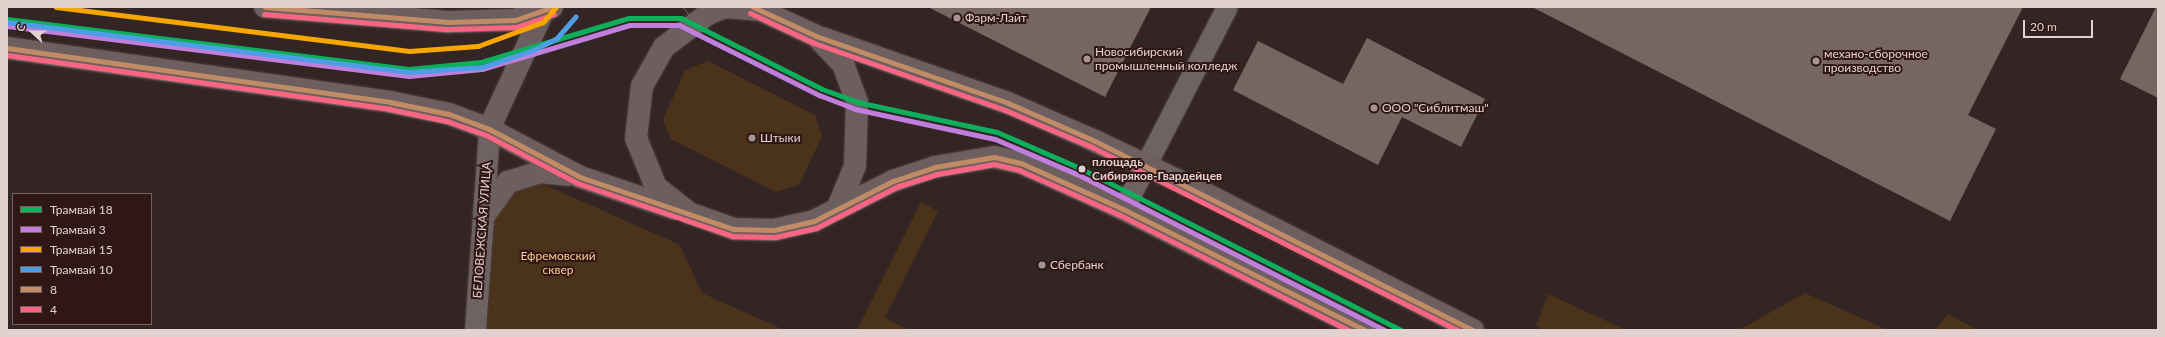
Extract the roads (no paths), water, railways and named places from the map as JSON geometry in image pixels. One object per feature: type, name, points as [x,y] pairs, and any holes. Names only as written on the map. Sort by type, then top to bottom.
[{"type":"main road","points":[[265,7],[448,22],[515,20],[547,8]]},
{"type":"main road","points":[[689,213],[656,187],[636,138],[642,86],[664,47],[708,14],[725,7],[756,8],[816,36],[1008,103],[1146,164],[1473,330]]},
{"type":"main road","points":[[489,130],[547,8]]},
{"type":"main road","points":[[816,36],[843,64],[857,102],[855,166],[838,206]]},
{"type":"main road","points":[[7,48],[390,102],[449,114],[489,130],[580,177],[734,229],[774,230],[814,221],[838,206],[893,182],[935,167],[994,157],[1021,163],[1123,209],[1365,330]]},
{"type":"main road","points":[[484,216],[508,182],[540,172],[580,177]]},
{"type":"street","points":[[1123,209],[1228,7]]},
{"type":"street","name":"БЕЛОВЕЖСКАЯ УЛИЦА","points":[[475,330],[489,130]]},
{"type":"tram line","name":"15","points":[[56,7],[409,51],[478,46],[543,22],[556,7]]},
{"type":"tram line","points":[[683,7],[695,23]]},
{"type":"tram line","points":[[702,7],[708,14]]},
{"type":"tram line","name":"10","points":[[7,22],[409,72],[482,67],[533,50],[556,39],[576,16]]},
{"type":"tram line","name":"18","points":[[7,19],[409,69],[481,62],[629,18],[681,18],[822,89],[857,102],[997,132],[1082,169],[1401,330]]},
{"type":"tram line","name":"3","points":[[7,26],[409,76],[482,69],[630,25],[679,25],[819,95],[855,109],[995,139],[1079,175],[1385,330]]},
{"type":"place","name":"Фарм-Лайт","points":[[957,18]]},
{"type":"place","name":"Новосибирский промышленный колледж","points":[[1087,59]]},
{"type":"place","name":"механо-сборочное производство","points":[[1816,61]]},
{"type":"place","name":"ООО \"Сиблитмаш\"","points":[[1374,108]]},
{"type":"place","name":"Штыки","points":[[752,138]]},
{"type":"place","name":"площадь Сибиряков-Гвардейцев","points":[[1082,169]]},
{"type":"place","name":"Сбербанк","points":[[1042,265]]},
{"type":"park label","name":"Ефремовский сквер","points":[[558,263]]}]
